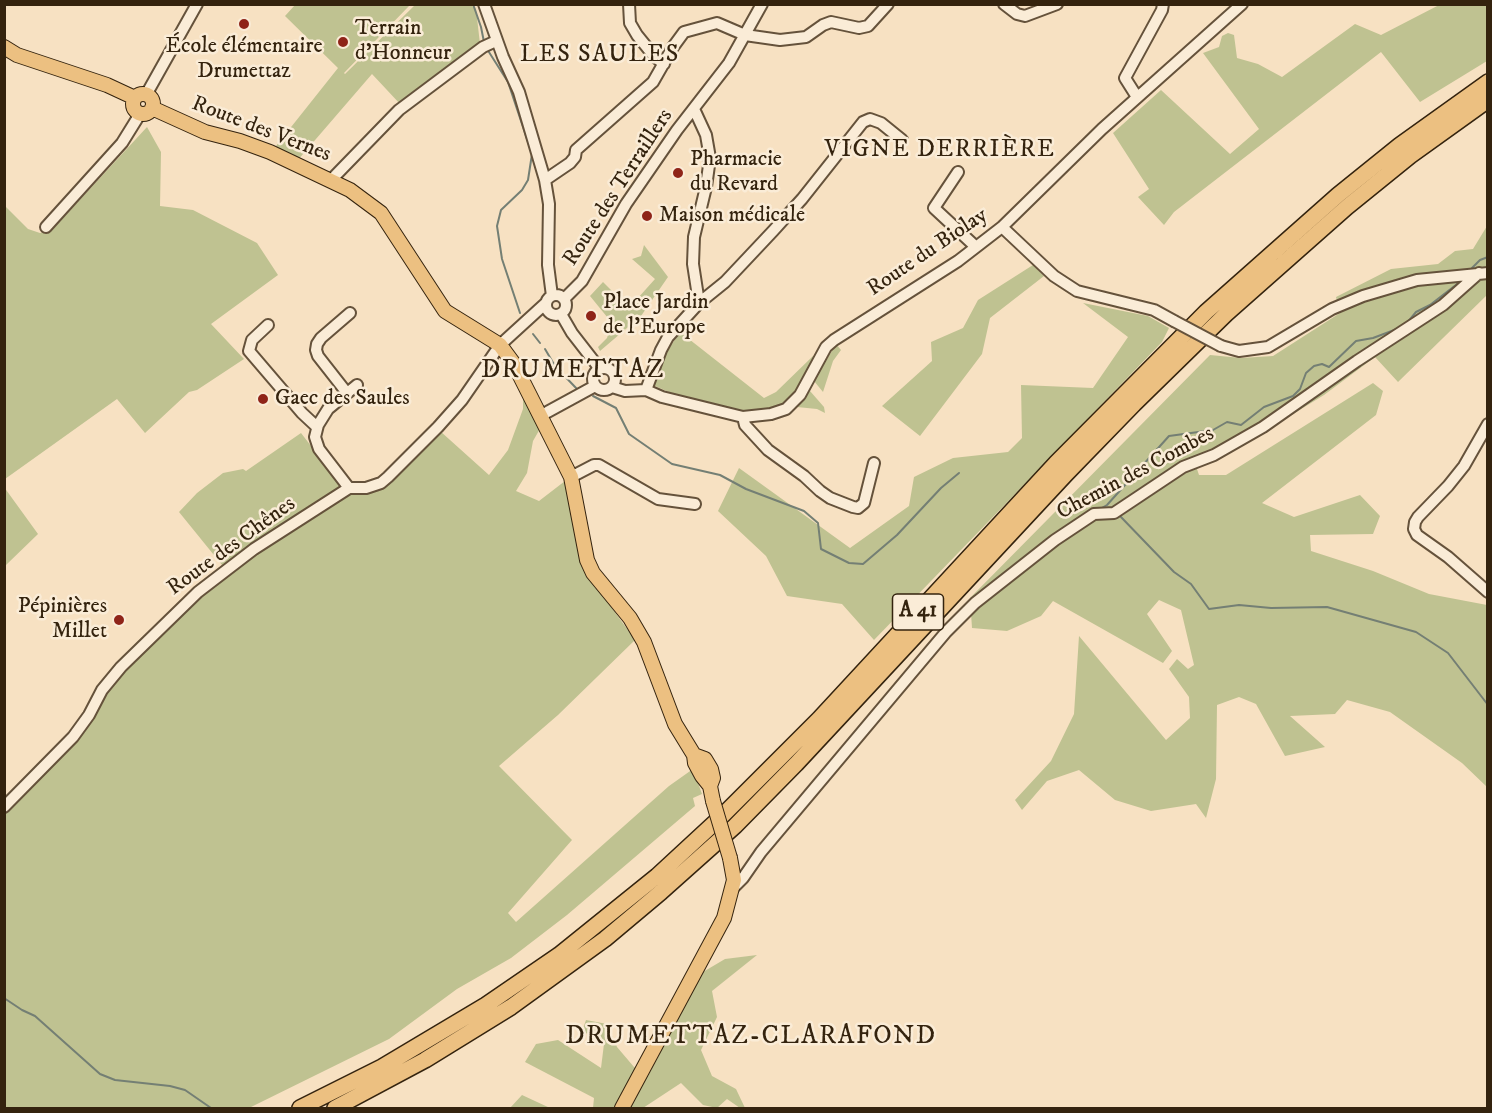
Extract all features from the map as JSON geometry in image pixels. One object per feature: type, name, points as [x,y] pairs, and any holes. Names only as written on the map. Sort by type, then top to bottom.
[{"type":"highway","name":"A 41","points":[[300,1108],[382,1067],[486,1005],[568,948],[657,876],[723,816],[819,719],[1056,463],[1206,312],[1338,195],[1417,132],[1488,82]]},
{"type":"highway","name":"A 41","points":[[335,1108],[425,1060],[511,1007],[605,939],[695,863],[796,764],[1066,474],[1226,314],[1347,207],[1410,156],[1488,100]]},
{"type":"main road","name":"Route des Vernes","points":[[4,47],[17,55],[107,85],[225,141],[280,158],[350,190],[381,213],[445,311],[500,345]]},
{"type":"main road","points":[[500,345],[514,364],[572,477],[587,560],[593,573],[635,626],[655,668],[675,724],[694,756],[705,759],[711,769],[710,786],[713,801],[734,880],[719,928],[622,1108]]},
{"type":"street","points":[[483,4],[490,44],[519,92],[545,180],[549,204],[549,282],[572,333],[598,370]]},
{"type":"street","points":[[629,4],[630,23],[637,35],[654,56],[664,63]]},
{"type":"street","name":"Route des Terraillers","points":[[531,317],[557,304],[582,281],[621,211],[665,147],[729,63],[762,4]]},
{"type":"street","points":[[545,180],[570,163],[575,157],[576,150],[653,82],[673,46],[684,32],[717,23],[745,35],[780,40],[806,37],[831,22],[858,28],[868,26],[888,4]]},
{"type":"street","points":[[1004,4],[1017,14],[1025,16],[1057,4]]},
{"type":"street","points":[[1137,97],[1125,78],[1162,10],[1163,4]]},
{"type":"street","name":"Route du Biolay","points":[[614,384],[743,417],[771,414],[786,409],[800,394],[826,348],[834,340],[958,261],[1002,227],[1137,97],[1242,4]]},
{"type":"street","points":[[46,227],[112,155],[143,104],[194,6]]},
{"type":"street","points":[[331,180],[399,110],[490,44]]},
{"type":"street","points":[[694,109],[706,135],[710,158],[706,187],[694,237],[693,264],[699,303]]},
{"type":"street","points":[[640,390],[668,338],[699,303],[725,282],[802,199],[863,122],[870,119],[881,123],[902,140]]},
{"type":"street","points":[[958,171],[934,208],[976,247]]},
{"type":"street","points":[[1002,227],[1054,276],[1077,291],[1154,310],[1221,346],[1239,351],[1268,347],[1332,309],[1363,296],[1417,280],[1483,273]]},
{"type":"street","name":"Chemin des Combes","points":[[732,889],[946,632],[975,603],[1055,540],[1094,514],[1114,513],[1183,467],[1214,455],[1263,427],[1357,361],[1443,305],[1483,273]]},
{"type":"street","points":[[347,393],[318,356],[316,350],[321,338],[350,314]]},
{"type":"street","name":"Route des Chênes","points":[[4,807],[78,732],[90,715],[102,690],[121,667],[198,592],[255,549],[350,488],[366,488],[381,483],[438,427],[462,400],[500,345],[531,317]]},
{"type":"street","points":[[268,325],[252,340],[249,351],[302,413],[317,427]]},
{"type":"street","points":[[598,370],[611,371],[614,384],[603,391],[595,386],[593,377],[598,370]]},
{"type":"street","points":[[350,488],[319,449],[315,437],[317,427],[328,409],[357,385]]},
{"type":"street","points":[[540,416],[595,386]]},
{"type":"street","points":[[743,417],[745,425],[768,450],[830,498],[853,507],[858,508],[864,503],[874,463]]},
{"type":"street","points":[[1488,424],[1464,466],[1414,522],[1417,535],[1448,557],[1488,592]]},
{"type":"street","points":[[572,477],[594,465],[599,465],[658,499],[695,504]]},
{"type":"green space","points":[[1441,4],[1487,5],[1487,61],[1420,102],[1381,52],[1174,212],[1164,225],[1138,197],[1149,189],[1113,133],[1161,90],[1230,154],[1259,129],[1203,53],[1219,47],[1222,36],[1228,33],[1234,35],[1237,58],[1258,64],[1282,77],[1355,24],[1381,35]]},
{"type":"green space","points":[[295,5],[410,5],[345,74],[415,5],[471,5],[476,9],[480,44],[401,105],[372,74],[297,161],[276,146],[338,68],[285,16]]},
{"type":"green space","points":[[147,127],[161,152],[160,206],[193,210],[257,243],[278,275],[211,324],[244,359],[197,390],[189,392],[145,433],[117,399],[5,479],[4,205],[28,229],[40,233],[52,230]]},
{"type":"green space","points":[[1487,226],[1487,295],[1398,382],[1375,357],[1324,395],[1215,462],[1196,466],[1199,475],[1226,475],[1373,383],[1383,391],[1376,415],[1262,503],[1294,517],[1360,495],[1380,516],[1373,534],[1310,535],[1311,551],[1373,571],[1429,594],[1487,605],[1487,787],[1462,763],[1390,712],[1347,700],[1335,714],[1290,716],[1325,747],[1285,756],[1256,704],[1239,697],[1217,705],[1216,779],[1206,818],[1196,804],[1151,811],[1115,800],[1079,770],[1047,781],[1022,810],[1015,800],[1051,761],[1074,714],[1079,636],[1166,740],[1190,718],[1189,697],[1169,669],[1177,659],[1188,669],[1194,665],[1181,610],[1159,600],[1147,614],[1172,651],[1163,663],[1053,601],[1041,616],[1007,631],[972,628],[970,598],[1210,355],[1241,358],[1273,356],[1340,313],[1336,297],[1391,269],[1438,264],[1455,251],[1473,249]]},
{"type":"green space","points":[[644,245],[668,277],[641,316],[600,351],[598,347],[607,338],[612,323],[590,296],[603,282],[629,308],[655,279],[632,259],[641,256]]},
{"type":"green space","points":[[1033,265],[1044,276],[990,318],[982,354],[920,436],[882,406],[932,361],[931,342],[963,328],[978,300]]},
{"type":"green space","points":[[1083,303],[1148,316],[1169,328],[1162,342],[874,640],[842,604],[787,596],[766,556],[718,511],[739,468],[850,548],[909,506],[914,477],[953,458],[1008,452],[1022,438],[1021,385],[1093,388],[1128,337]]},
{"type":"green space","points":[[680,332],[764,398],[776,392],[813,356],[817,358],[794,396],[784,405],[741,413],[671,393],[653,385],[664,356]]},
{"type":"green space","points":[[836,344],[841,350],[833,361],[823,392],[814,381]]},
{"type":"green space","points":[[810,391],[824,407],[825,413],[817,409],[797,407]]},
{"type":"green space","points":[[523,396],[541,427],[533,441],[527,473],[516,491],[539,501],[565,481],[570,488],[586,572],[635,640],[558,715],[499,766],[572,840],[508,913],[516,922],[669,786],[693,769],[702,794],[693,798],[695,806],[567,915],[511,958],[457,989],[389,1039],[249,1108],[5,1108],[5,799],[80,724],[100,685],[138,641],[222,565],[179,512],[197,493],[223,473],[243,469],[246,471],[301,433],[348,494],[379,489],[440,431],[489,475],[508,450],[523,409]]},
{"type":"green space","points":[[4,487],[38,534],[5,566],[4,566]]},
{"type":"green space","points":[[757,955],[712,991],[717,1017],[701,1050],[712,1076],[736,1089],[745,1108],[740,1108],[727,1099],[717,1108],[703,1105],[681,1083],[643,1108],[629,1106],[628,1108],[593,1108],[594,1098],[525,1062],[536,1044],[558,1040],[601,1068],[604,1044],[597,1032],[581,1034],[586,1020],[607,1024],[617,1047],[634,1067],[648,1076],[703,972],[725,959]]},
{"type":"green space","points":[[522,1095],[550,1108],[510,1108]]},
{"type":"waterway","points":[[473,4],[484,42]]},
{"type":"waterway","points":[[487,49],[508,82],[532,154],[528,180],[522,190],[501,210],[497,226],[502,259],[520,313]]},
{"type":"waterway","points":[[1472,268],[1480,260],[1488,257]]},
{"type":"waterway","points":[[1407,323],[1416,312],[1430,305],[1461,281]]},
{"type":"waterway","points":[[1100,509],[1107,505],[1169,436],[1213,430],[1227,422],[1241,425],[1264,407],[1293,396],[1300,389],[1306,373],[1314,366],[1322,364],[1329,367],[1356,341],[1373,338],[1397,329]]},
{"type":"waterway","points":[[533,334],[540,343]]},
{"type":"waterway","points":[[545,349],[555,366],[577,389]]},
{"type":"waterway","points":[[593,396],[616,408],[629,434],[672,464],[720,475],[746,489],[804,511],[818,523],[821,549],[849,563],[863,564],[897,535],[941,488],[959,473]]},
{"type":"waterway","points":[[1120,516],[1174,572],[1191,584],[1209,609],[1239,605],[1271,608],[1327,607],[1416,632],[1448,653],[1488,705]]},
{"type":"waterway","points":[[4,998],[35,1016],[100,1074],[115,1080],[170,1086],[185,1090],[211,1108]]},
{"type":"place","name":"École élémentaire Drumettaz","points":[[244,24]]},
{"type":"place","name":"Terrain d'Honneur","points":[[343,42]]},
{"type":"place","name":"Pharmacie du Revard","points":[[678,173]]},
{"type":"place","name":"Maison médicale","points":[[647,216]]},
{"type":"place","name":"Place Jardin de l'Europe","points":[[591,316]]},
{"type":"place","name":"Gaec des Saules","points":[[263,399]]},
{"type":"place","name":"Pépinières Millet","points":[[119,620]]},
{"type":"district","name":"LES SAULES","points":[[600,56]]},
{"type":"district","name":"VIGNE DERRIÈRE","points":[[940,151]]},
{"type":"district","name":"DRUMETTAZ","points":[[573,372]]},
{"type":"district","name":"DRUMETTAZ-CLARAFOND","points":[[751,1038]]}]
